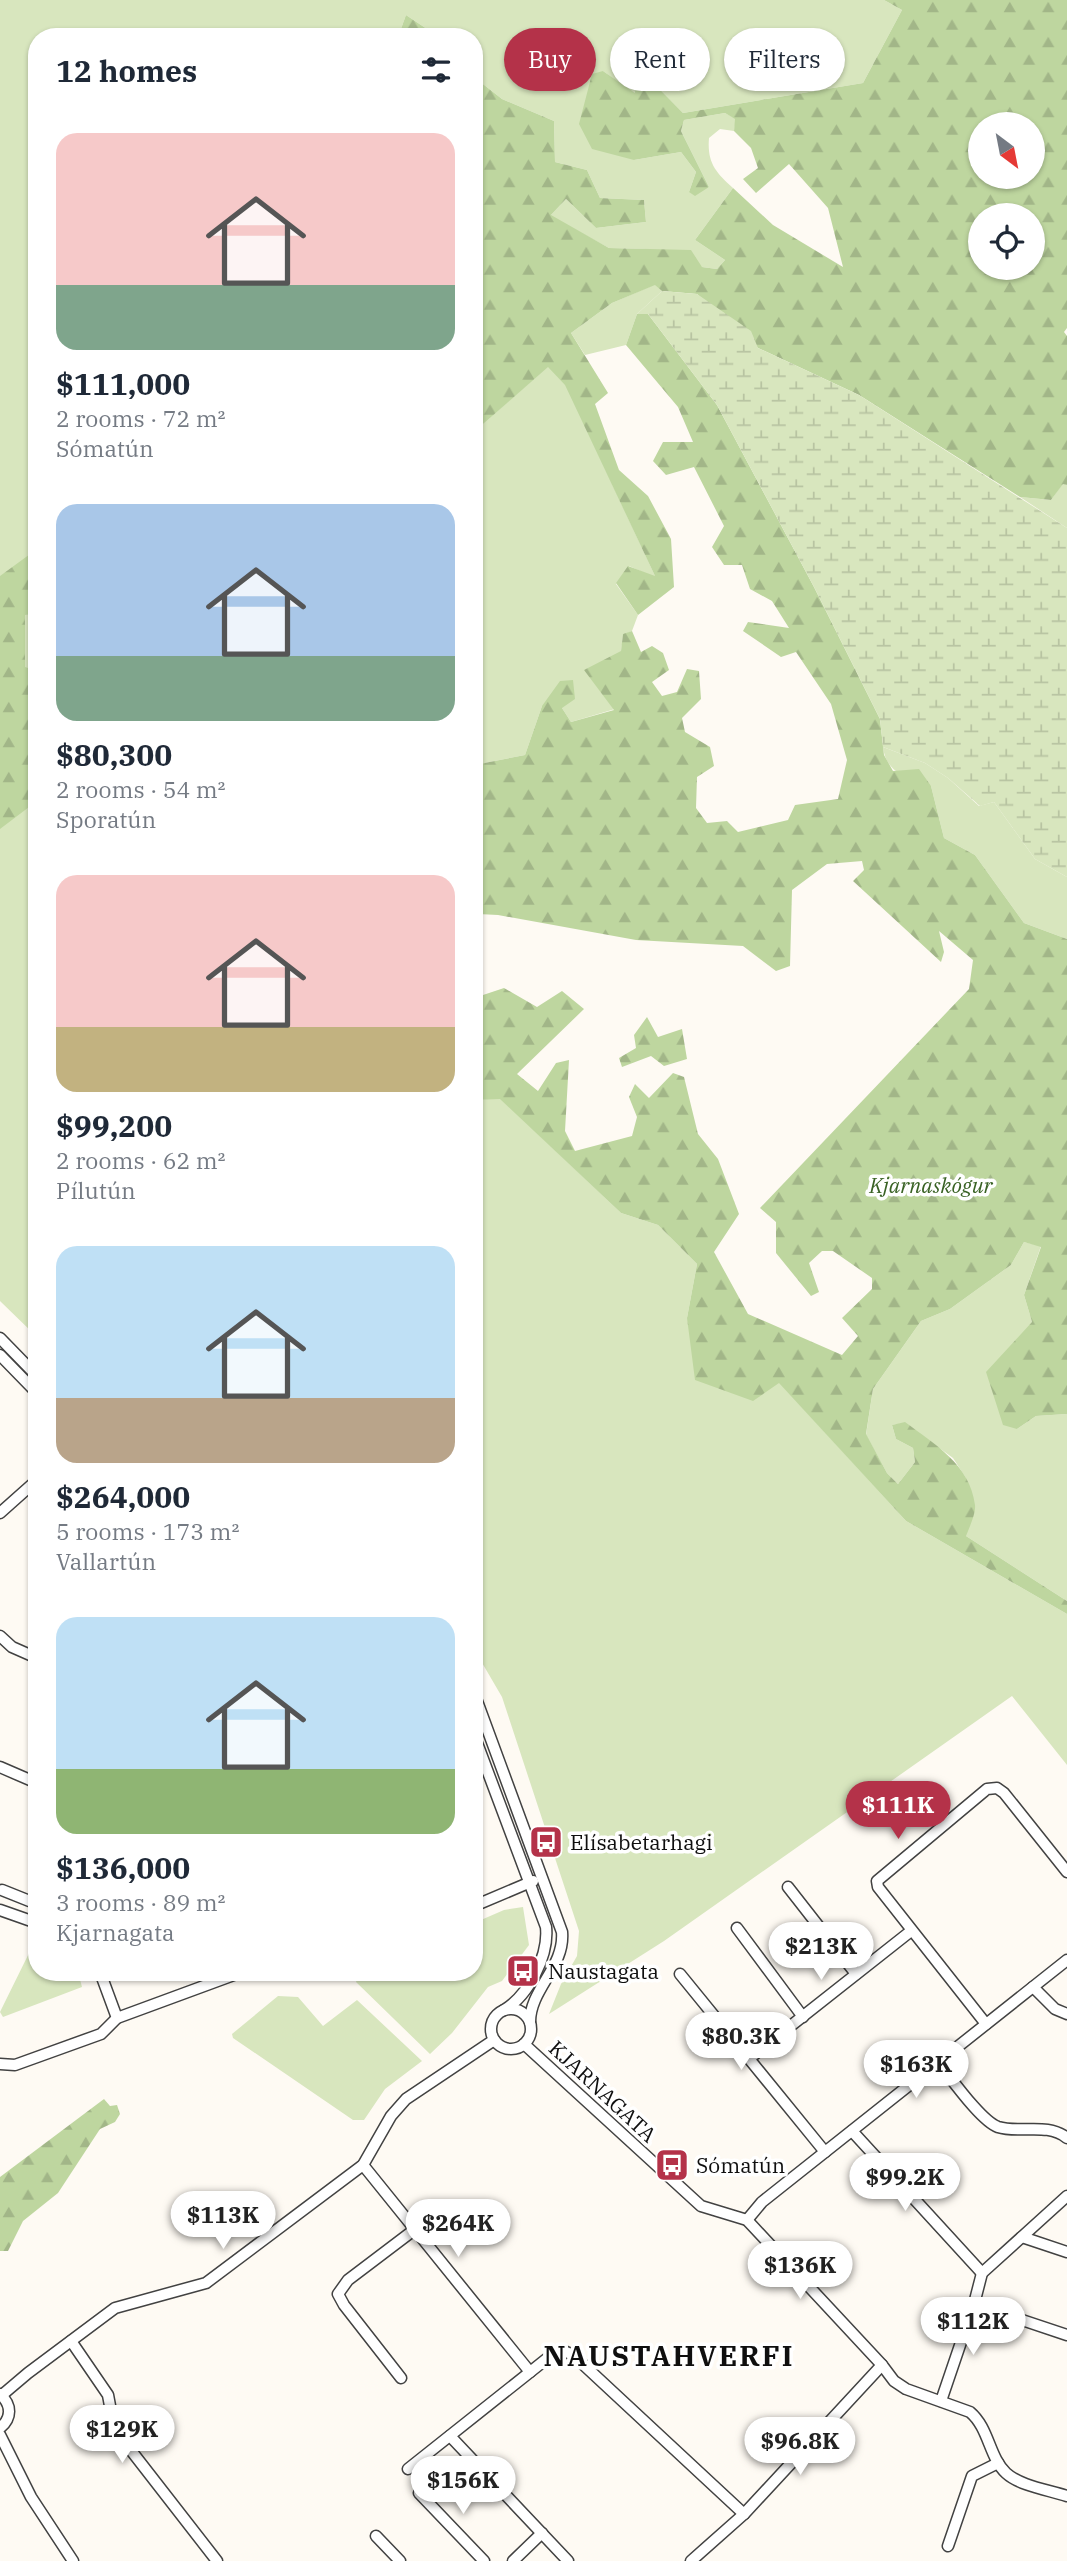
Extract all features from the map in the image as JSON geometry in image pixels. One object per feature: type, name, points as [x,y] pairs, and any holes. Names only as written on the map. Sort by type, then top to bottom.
[{"type":"street","points":[[2,1343],[28,1368]]},
{"type":"street","points":[[0,1355],[28,1384]]},
{"type":"street","points":[[0,1513],[28,1488]]},
{"type":"street","points":[[0,1636],[12,1647],[28,1654]]},
{"type":"street","points":[[483,1718],[559,1922],[562,1939],[559,1955],[535,2001],[530,2034],[524,2044],[507,2048],[494,2040],[491,2025],[498,2013],[520,1997],[536,1972],[546,1949],[546,1927],[483,1759]]},
{"type":"street","points":[[483,1736],[489,1734]]},
{"type":"street","points":[[0,1768],[28,1779]]},
{"type":"street","points":[[986,2024],[911,1931],[878,1887],[877,1881],[987,1789],[997,1788],[1004,1793],[1067,1872]]},
{"type":"street","points":[[483,1902],[542,1877]]},
{"type":"street","points":[[788,1887],[856,1974]]},
{"type":"street","points":[[1,1892],[28,1901]]},
{"type":"street","points":[[0,1910],[28,1920]]},
{"type":"street","points":[[737,1928],[803,2017]]},
{"type":"street","points":[[750,2058],[911,1931]]},
{"type":"street","points":[[1067,1960],[762,2202],[747,2220],[894,2381],[906,2389],[970,2413],[977,2418],[998,2463],[1012,2477],[1067,2496]]},
{"type":"street","points":[[681,1974],[825,2152]]},
{"type":"street","points":[[103,1981],[117,2018]]},
{"type":"street","points":[[0,2064],[15,2065],[101,2034],[117,2018],[207,1981]]},
{"type":"street","points":[[1033,1987],[1055,2009],[1067,2014]]},
{"type":"street","points":[[505,2010],[522,2012],[530,2022]]},
{"type":"street","points":[[0,2428],[7,2421],[9,2414],[6,2401],[1,2395],[115,2308],[206,2283],[363,2165],[391,2116],[406,2099],[494,2040]]},
{"type":"street","name":"KJARNAGATA","points":[[524,2044],[701,2206],[747,2220]]},
{"type":"street","points":[[938,2062],[988,2122],[1000,2128],[1056,2130],[1067,2138]]},
{"type":"street","points":[[852,2131],[982,2273]]},
{"type":"street","points":[[363,2165],[530,2372]]},
{"type":"street","points":[[942,2401],[982,2273],[1067,2196]]},
{"type":"street","points":[[401,2378],[338,2294],[348,2280],[414,2230]]},
{"type":"street","points":[[1022,2237],[1067,2252]]},
{"type":"street","points":[[974,2304],[1067,2335]]},
{"type":"street","points":[[71,2341],[108,2395],[113,2422],[119,2435],[217,2561]]},
{"type":"street","points":[[408,2469],[554,2353],[564,2351],[573,2355],[744,2514]]},
{"type":"street","points":[[691,2561],[744,2514],[882,2365]]},
{"type":"street","points":[[0,2435],[32,2497],[73,2561]]},
{"type":"street","points":[[450,2436],[568,2561]]},
{"type":"street","points":[[948,2546],[972,2476],[998,2463]]},
{"type":"street","points":[[419,2493],[484,2561]]},
{"type":"street","points":[[513,2561],[541,2533]]},
{"type":"street","points":[[376,2536],[400,2561]]},
{"type":"green space","points":[[0,0],[884,0],[902,10],[863,83],[845,86],[845,28],[724,28],[724,91],[815,91],[683,113],[661,91],[710,91],[710,28],[610,28],[610,76],[603,71],[634,160],[681,152],[696,172],[689,192],[709,187],[681,131],[684,120],[725,113],[736,119],[734,131],[720,129],[709,138],[711,160],[721,177],[733,188],[695,240],[725,260],[717,269],[702,267],[646,249],[609,248],[550,216],[566,199],[596,228],[646,222],[644,200],[600,198],[587,170],[555,162],[554,121],[502,99],[483,84],[483,28],[426,28],[406,15],[401,28],[28,28],[28,1328],[0,1301]]},
{"type":"green space","points":[[884,0],[1067,0],[1067,328],[1064,332],[1067,336],[1067,485],[1063,484],[1051,500],[1020,497],[859,395],[758,348],[697,294],[662,291],[655,285],[612,303],[571,333],[608,393],[595,404],[619,470],[648,496],[671,539],[674,587],[638,615],[616,583],[628,566],[655,576],[565,385],[548,367],[483,424],[483,84],[502,99],[554,121],[555,162],[587,170],[600,198],[644,200],[646,222],[596,228],[566,199],[551,215],[609,248],[691,250],[702,267],[717,269],[725,260],[695,240],[733,188],[773,225],[843,267],[828,208],[789,164],[756,193],[743,179],[758,168],[751,148],[734,131],[735,119],[725,113],[684,120],[681,131],[709,187],[695,196],[689,192],[696,172],[681,152],[634,160],[592,149],[579,124],[588,91],[596,91],[596,73],[603,71],[610,76],[610,91],[661,91],[683,113],[815,91],[845,91],[845,86],[863,83],[902,10]]},
{"type":"green space","points":[[406,15],[426,28],[401,28]]},
{"type":"green space","points":[[656,284],[662,291],[637,314],[626,345],[585,355],[571,333],[612,303]]},
{"type":"green space","points":[[662,291],[697,294],[751,331],[758,348],[859,395],[1067,528],[1067,877],[1035,859],[994,802],[980,806],[948,778],[925,763],[883,747],[880,719],[814,587],[717,405],[648,314],[637,314]]},
{"type":"green space","name":"Kjarnaskógur","points":[[637,314],[648,314],[717,405],[814,587],[880,719],[884,755],[893,771],[919,769],[931,786],[944,838],[975,855],[1024,923],[1067,939],[1067,1414],[1036,1416],[1017,1429],[1003,1425],[986,1372],[1032,1322],[1024,1295],[1041,1247],[1024,1242],[1011,1265],[950,1309],[921,1321],[873,1389],[866,1434],[887,1473],[898,1484],[915,1462],[913,1448],[896,1439],[892,1425],[905,1422],[939,1447],[958,1467],[972,1491],[975,1505],[966,1536],[1067,1601],[1067,1614],[906,1521],[779,1383],[753,1401],[695,1380],[687,1318],[697,1264],[658,1225],[621,1213],[500,1099],[483,1100],[483,995],[504,988],[537,1007],[562,991],[584,1009],[517,1074],[538,1091],[556,1063],[569,1060],[565,1131],[575,1151],[632,1136],[637,1117],[629,1097],[635,1084],[649,1098],[673,1073],[684,1077],[698,1134],[718,1159],[739,1214],[714,1252],[748,1314],[842,1355],[858,1336],[842,1318],[872,1289],[872,1278],[833,1251],[822,1251],[809,1263],[819,1292],[811,1296],[776,1253],[776,1222],[760,1208],[969,989],[973,960],[939,931],[944,952],[941,962],[853,881],[864,870],[862,861],[827,864],[792,890],[790,966],[776,971],[743,946],[636,940],[483,914],[483,763],[525,755],[542,706],[560,681],[573,680],[575,699],[562,708],[571,722],[614,710],[584,670],[621,651],[623,634],[632,631],[641,652],[652,646],[663,653],[669,670],[652,682],[662,696],[677,692],[687,669],[699,671],[701,699],[682,718],[685,732],[710,747],[714,766],[697,777],[696,808],[707,823],[727,821],[738,832],[788,820],[795,805],[838,799],[847,760],[831,704],[796,652],[781,657],[743,631],[748,622],[789,628],[772,601],[750,589],[742,565],[724,565],[712,547],[724,526],[694,467],[666,475],[653,461],[663,442],[693,442],[678,407],[626,345]]},
{"type":"green space","points":[[548,366],[566,385],[656,578],[629,566],[616,584],[638,615],[632,631],[623,635],[615,709],[571,722],[562,708],[542,706],[525,755],[483,763],[483,424]]},
{"type":"green space","points":[[1063,483],[1067,485],[1067,528],[1020,497],[1051,500]]},
{"type":"green space","points":[[28,556],[25,667],[28,668],[28,808],[0,829],[0,576]]},
{"type":"green space","points":[[883,747],[925,763],[948,778],[979,806],[994,802],[1035,859],[1067,877],[1067,939],[1024,923],[975,855],[944,838],[931,786],[900,774],[889,763]]},
{"type":"green space","points":[[647,1017],[658,1037],[682,1029],[687,1059],[664,1066],[651,1056],[622,1067],[619,1058],[636,1048],[634,1035]]},
{"type":"green space","points":[[500,1098],[621,1213],[658,1225],[697,1264],[687,1318],[779,1382],[906,1521],[1067,1614],[1067,1765],[1012,1696],[664,1941],[549,2014],[561,1984],[577,1956],[579,1931],[502,1697],[483,1664],[483,1099]]},
{"type":"green space","points":[[1024,1242],[1041,1246],[1024,1295],[1032,1322],[1017,1429],[1036,1416],[1067,1414],[1067,1601],[966,1536],[966,1478],[953,1458],[905,1423],[892,1425],[896,1439],[913,1448],[915,1462],[898,1484],[887,1473],[866,1435],[873,1389],[921,1321],[950,1309],[1011,1265]]},
{"type":"green space","points":[[523,1907],[529,1945],[502,1981],[488,1987],[452,2033],[430,2054],[356,1982],[483,1981],[483,1919],[504,1910]]},
{"type":"green space","points":[[28,1955],[28,1981],[80,1981],[82,1987],[3,2017],[0,2012]]},
{"type":"green space","points":[[278,1996],[298,1997],[323,2026],[357,2000],[422,2061],[385,2089],[364,2120],[353,2120],[233,2038],[232,2034]]},
{"type":"green space","points":[[104,2099],[110,2106],[117,2105],[120,2114],[115,2122],[100,2129],[58,2193],[23,2221],[8,2251],[0,2251],[0,2177]]},
{"type":"place","name":"Elísabetarhagi","points":[[546,1842]]},
{"type":"place","name":"Naustagata","points":[[523,1971]]},
{"type":"place","name":"Sómatún","points":[[672,2165]]},
{"type":"district","name":"NAUSTAHVERFI","points":[[669,2355]]}]
